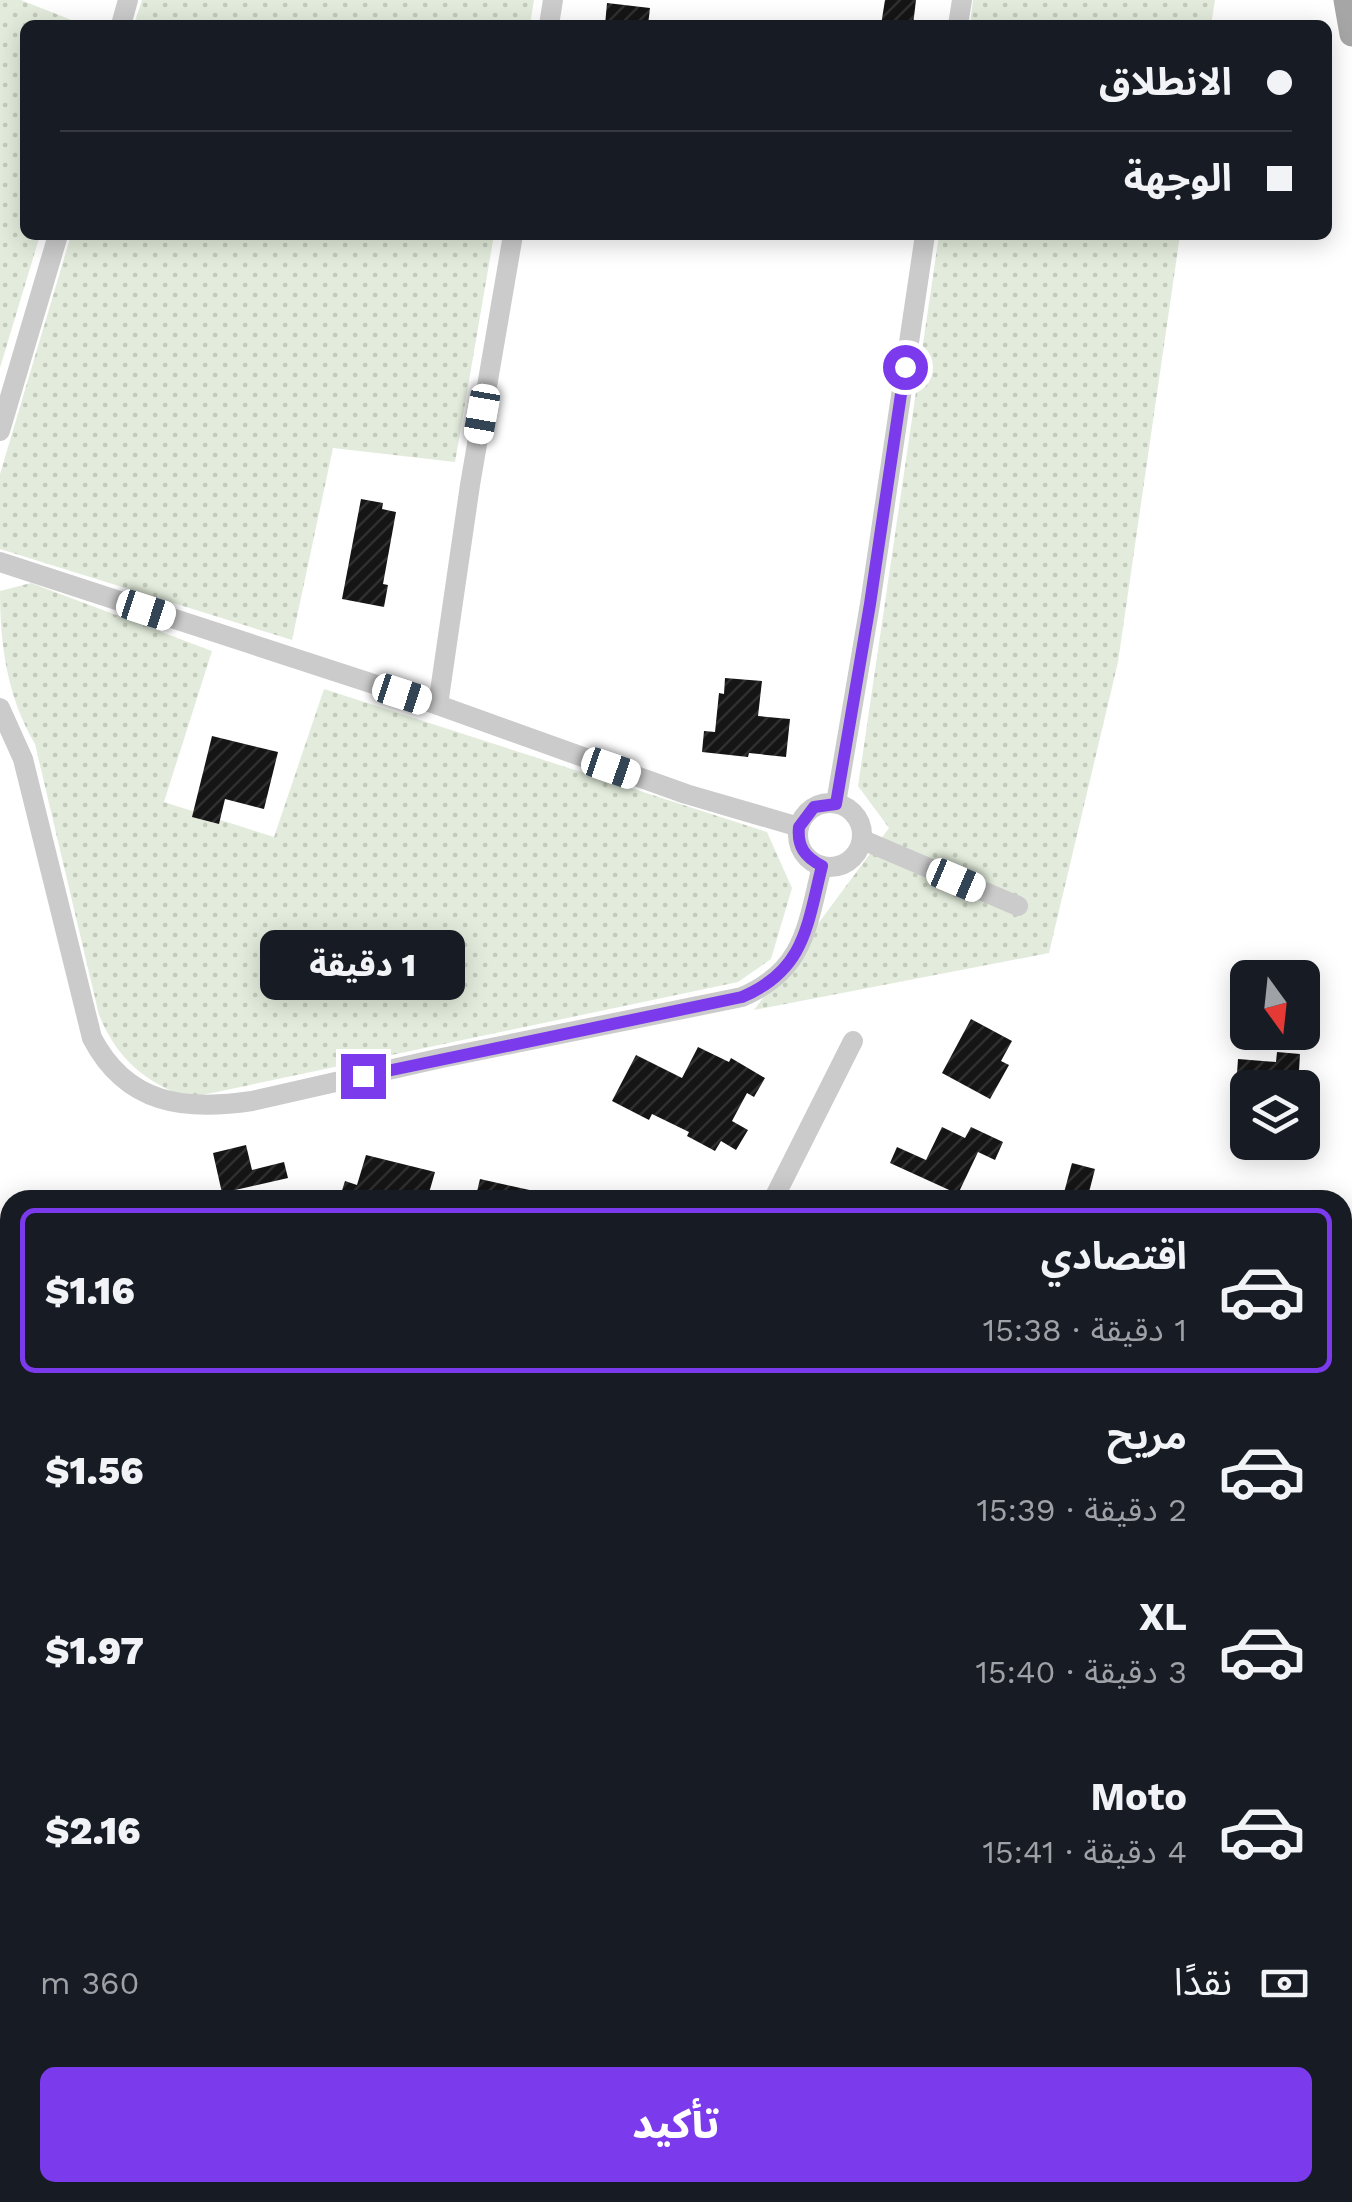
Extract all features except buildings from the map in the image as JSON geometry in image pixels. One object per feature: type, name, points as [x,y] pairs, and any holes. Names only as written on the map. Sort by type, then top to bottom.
[{"type":"main road","points":[[1346,0],[1352,34]]},
{"type":"street","points":[[0,430],[57,240]]},
{"type":"street","points":[[438,705],[470,485],[512,240]]},
{"type":"street","points":[[836,804],[924,240]]},
{"type":"street","points":[[0,562],[438,705],[686,794],[799,827]]},
{"type":"street","points":[[0,709],[24,760],[92,1038],[112,1068],[129,1082],[163,1101],[180,1105],[221,1106],[252,1101],[742,997],[762,989],[792,963],[802,942],[822,866]]},
{"type":"street","points":[[836,804],[845,806],[858,820],[862,840],[853,858],[844,864],[822,866],[801,850],[799,827],[814,807],[836,804]]},
{"type":"street","points":[[862,840],[1018,906]]},
{"type":"street","points":[[779,1190],[853,1041]]},
{"type":"green space","points":[[0,0],[21,0],[71,20],[20,20],[20,240],[38,240],[0,368]]},
{"type":"green space","points":[[142,0],[534,0],[531,20],[136,20]]},
{"type":"green space","points":[[973,0],[1215,0],[1212,20],[971,20]]},
{"type":"green space","points":[[70,240],[493,240],[455,462],[333,448],[292,640],[0,549],[0,474]]},
{"type":"green space","points":[[938,240],[1179,240],[1118,662],[1049,953],[754,1010],[889,828],[858,786]]},
{"type":"green space","points":[[31,583],[212,651],[164,802],[274,837],[324,689],[767,832],[792,888],[771,959],[738,982],[188,1098],[172,1091],[124,1057],[99,1015],[35,744],[12,689],[4,650],[0,591]]},
{"type":"route","points":[[363,1076],[742,997],[762,989],[792,963],[802,942],[822,866],[801,850],[799,827],[814,807],[836,804],[905,367]]}]
